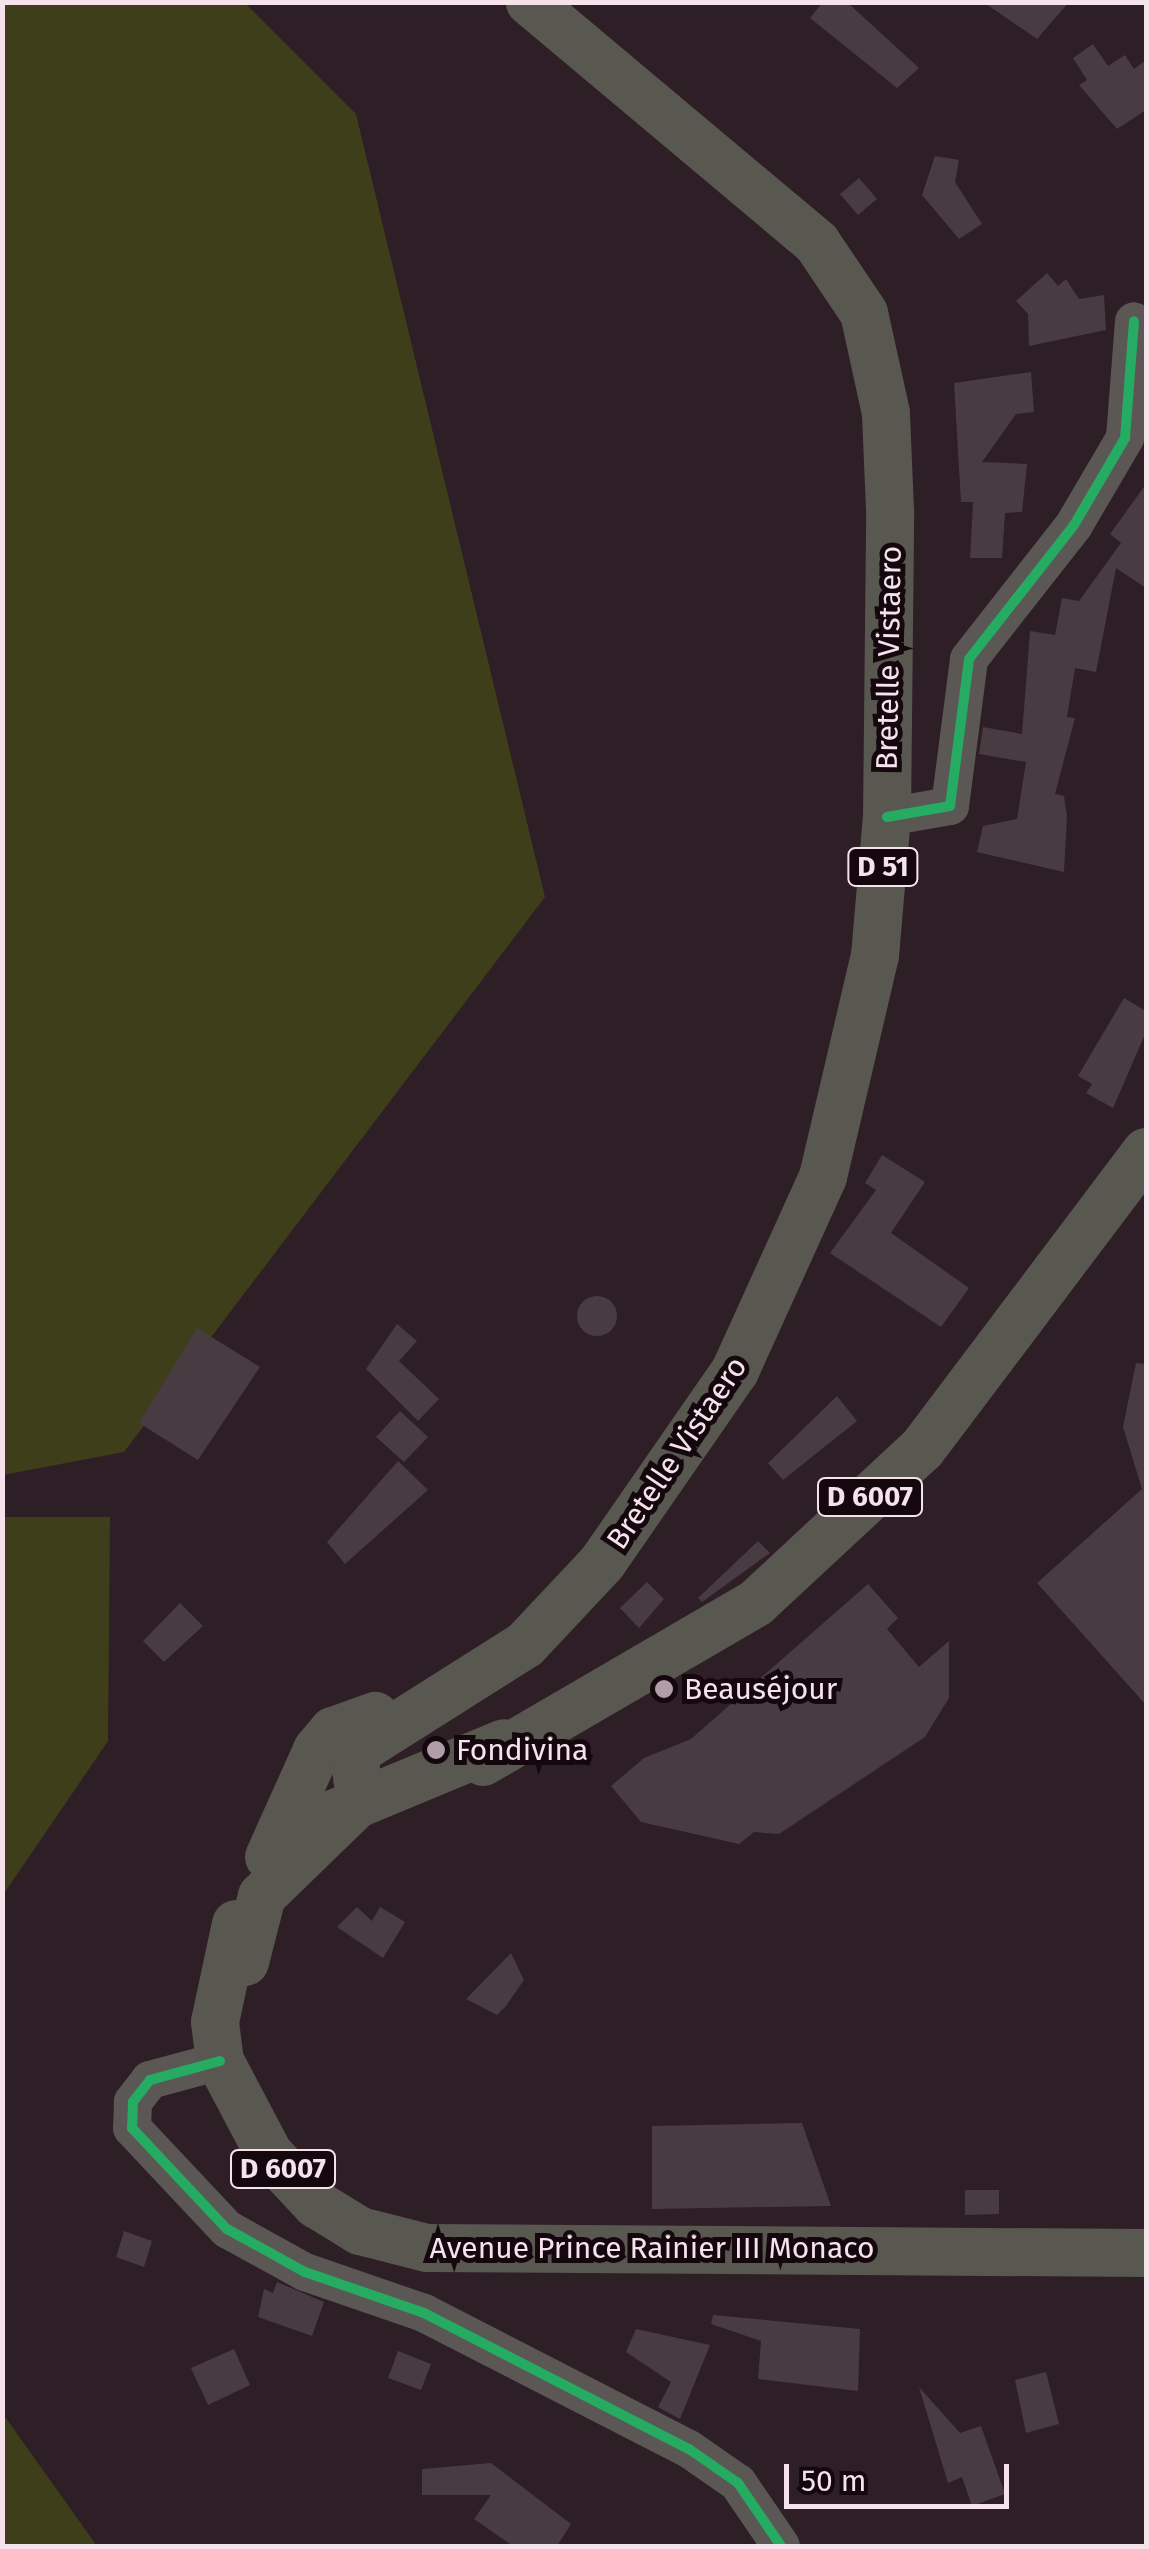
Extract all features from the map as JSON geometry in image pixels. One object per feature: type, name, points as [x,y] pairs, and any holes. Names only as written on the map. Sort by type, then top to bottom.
[{"type":"main road","name":"Bretelle Vistaero","points":[[269,1857],[306,1770],[333,1731],[406,1716],[451,1700],[526,1645],[602,1563],[735,1372],[790,1260],[855,1071],[887,817],[886,413],[864,313],[817,243],[530,2]]},
{"type":"main road","name":"D 6007","points":[[269,1857],[504,1743],[770,1590],[922,1448],[1146,1152]]},
{"type":"main road","name":"Bretelle Vistaero","points":[[345,1818],[354,1753],[406,1716]]},
{"type":"main road","points":[[306,1770],[345,1818]]},
{"type":"main road","name":"D 6007","points":[[229,2068],[245,1962],[292,1880],[345,1818]]},
{"type":"main road","name":"Avenue Prince Rainier III Monaco","points":[[269,1857],[230,1943],[215,2022],[229,2068],[269,2154],[316,2204],[360,2231],[427,2248],[1146,2253]]},
{"type":"street","points":[[887,817],[950,806],[970,659],[1074,525],[1125,438],[1134,321]]},
{"type":"street","points":[[229,2068],[150,2080],[133,2102],[132,2128],[227,2228],[305,2272],[424,2313],[689,2448],[738,2483],[781,2546]]},
{"type":"shaded area","points":[[3,3],[245,3],[356,114],[545,897],[124,1452],[3,1475]]},
{"type":"shaded area","points":[[3,1517],[110,1517],[108,1741],[3,1895]]},
{"type":"shaded area","points":[[3,2414],[97,2546],[3,2546]]},
{"type":"building","points":[[823,2],[847,2],[919,68],[897,88],[810,18]]},
{"type":"building","points":[[983,2],[1069,2],[1037,39]]},
{"type":"building","points":[[1093,44],[1108,66],[1125,55],[1134,69],[1146,60],[1146,110],[1117,129],[1079,85],[1087,80],[1073,58]]},
{"type":"building","points":[[935,156],[959,160],[955,182],[982,224],[959,239],[922,195]]},
{"type":"building","points":[[859,178],[877,199],[858,215],[840,194]]},
{"type":"building","points":[[1047,273],[1058,286],[1066,279],[1079,299],[1104,295],[1106,330],[1029,346],[1028,314],[1016,301]]},
{"type":"building","points":[[1031,372],[1034,412],[1016,414],[982,462],[1027,464],[1022,512],[1005,513],[1002,558],[970,558],[973,502],[961,502],[954,383]]},
{"type":"building","points":[[1146,484],[1146,588],[1116,568],[1096,672],[1075,668],[1067,717],[1075,718],[1055,794],[1064,796],[1067,816],[1064,872],[977,852],[983,826],[1017,819],[1026,762],[979,754],[983,727],[1022,734],[1030,631],[1055,635],[1062,598],[1079,601],[1121,543],[1110,534]]},
{"type":"building","points":[[1124,998],[1146,1011],[1146,1032],[1113,1108],[1086,1093],[1092,1084],[1078,1076]]},
{"type":"building","points":[[882,1155],[925,1182],[891,1233],[969,1288],[941,1327],[830,1253],[876,1190],[865,1183]]},
{"type":"building","points":[[597,1296],[611,1302],[617,1316],[611,1330],[597,1336],[583,1330],[577,1316],[583,1302]]},
{"type":"building","points":[[397,1324],[417,1341],[399,1361],[439,1399],[418,1421],[366,1369]]},
{"type":"building","points":[[197,1328],[260,1367],[198,1460],[139,1423]]},
{"type":"building","points":[[1136,1363],[1146,1364],[1146,1705],[1037,1583],[1142,1489],[1123,1427]]},
{"type":"building","points":[[837,1396],[857,1421],[783,1480],[768,1463]]},
{"type":"building","points":[[400,1411],[428,1437],[404,1462],[376,1437]]},
{"type":"building","points":[[398,1461],[428,1490],[345,1564],[327,1542]]},
{"type":"building","points":[[758,1541],[770,1553],[702,1602],[698,1598]]},
{"type":"building","points":[[647,1582],[664,1599],[639,1628],[620,1608]]},
{"type":"building","points":[[868,1584],[898,1618],[887,1629],[919,1667],[949,1641],[949,1698],[925,1737],[779,1834],[754,1832],[739,1844],[641,1822],[611,1786],[644,1758],[691,1739]]},
{"type":"building","points":[[180,1603],[203,1626],[164,1662],[143,1641]]},
{"type":"building","points":[[357,1907],[372,1921],[380,1907],[405,1922],[383,1958],[337,1927]]},
{"type":"building","points":[[511,1953],[524,1980],[506,2006],[497,2015],[466,1999]]},
{"type":"building","points":[[802,2123],[831,2206],[652,2209],[652,2126]]},
{"type":"building","points":[[965,2190],[999,2190],[999,2214],[965,2215]]},
{"type":"building","points":[[124,2231],[152,2241],[144,2267],[116,2257]]},
{"type":"building","points":[[277,2282],[324,2302],[312,2336],[258,2317],[264,2289],[273,2293]]},
{"type":"building","points":[[713,2315],[860,2329],[858,2391],[758,2379],[761,2341],[711,2324]]},
{"type":"building","points":[[636,2329],[710,2345],[680,2419],[658,2407],[671,2382],[626,2352]]},
{"type":"building","points":[[234,2349],[250,2385],[208,2405],[191,2368]]},
{"type":"building","points":[[398,2351],[431,2364],[421,2390],[388,2378]]},
{"type":"building","points":[[1046,2372],[1059,2424],[1026,2433],[1015,2380]]},
{"type":"building","points":[[919,2387],[960,2433],[981,2426],[1005,2494],[972,2506],[962,2477],[948,2483]]},
{"type":"building","points":[[491,2463],[571,2524],[557,2546],[513,2546],[474,2519],[491,2495],[422,2495],[422,2469]]},
{"type":"cycle path","points":[[887,817],[950,806],[969,659],[1074,525],[1125,438],[1134,321]]},
{"type":"cycle path","points":[[220,2061],[150,2080],[133,2102],[132,2128],[227,2229],[305,2272],[424,2313],[689,2449],[738,2483],[781,2546]]},
{"type":"place","name":"Beauséjour","points":[[664,1689]]},
{"type":"place","name":"Fondivina","points":[[436,1750]]}]
